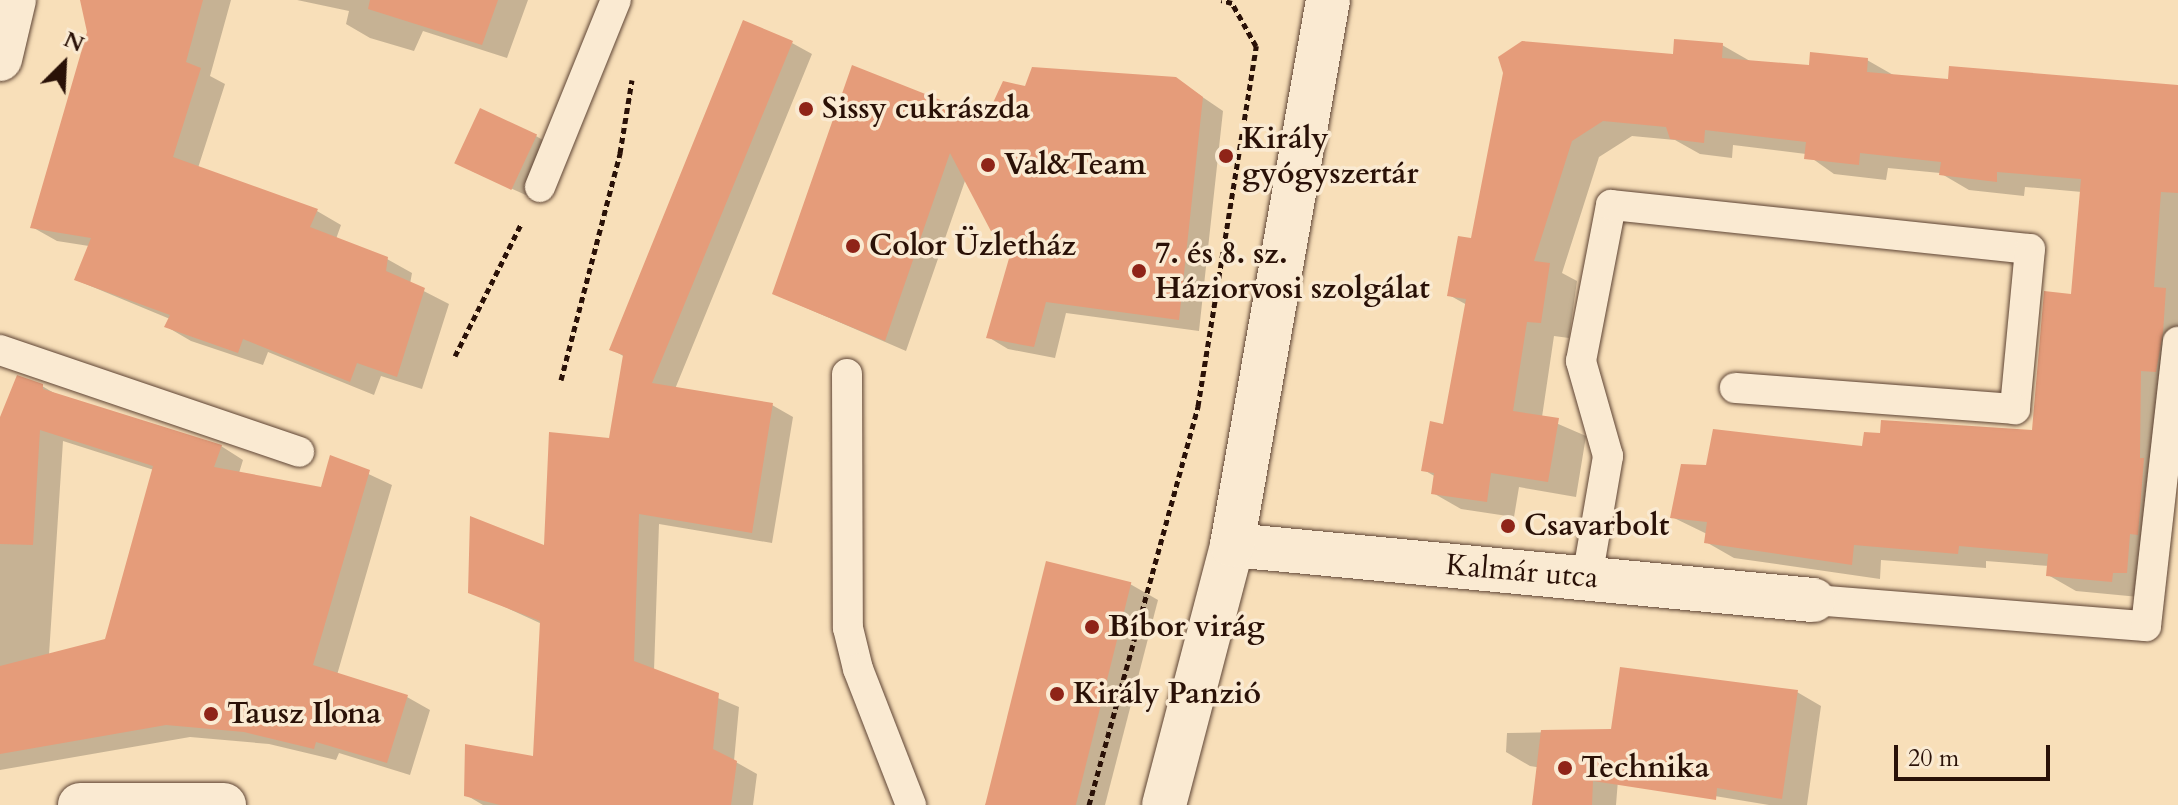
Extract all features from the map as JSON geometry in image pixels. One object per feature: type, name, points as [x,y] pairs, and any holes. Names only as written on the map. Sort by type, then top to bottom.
[{"type":"street","points":[[0,59],[14,0]]},
{"type":"street","points":[[1164,805],[1232,545],[1328,0]]},
{"type":"street","name":"Kalmár utca","points":[[1232,545],[1813,600]]},
{"type":"street","points":[[80,805],[224,805]]},
{"type":"lane","points":[[540,187],[616,0]]},
{"type":"lane","points":[[1587,578],[1608,456],[1581,361],[1611,205],[2030,249],[2015,409],[1735,388]]},
{"type":"lane","points":[[1813,600],[2146,626],[2178,342]]},
{"type":"lane","points":[[0,350],[299,452]]},
{"type":"lane","points":[[847,374],[848,628],[863,683],[911,805]]},
{"type":"path","points":[[1089,805],[1198,406],[1256,46],[1232,3],[1221,0]]},
{"type":"path","points":[[561,380],[620,153],[633,77]]},
{"type":"path","points":[[455,356],[540,187]]},
{"type":"building","points":[[80,0],[203,0],[186,62],[201,68],[173,157],[318,209],[310,227],[388,257],[386,271],[425,288],[397,377],[357,363],[350,382],[243,339],[238,353],[164,327],[170,315],[74,280],[91,238],[30,228],[87,32]]},
{"type":"building","points":[[370,0],[498,0],[482,45],[368,9]]},
{"type":"building","points":[[743,20],[793,41],[652,383],[773,403],[752,533],[639,514],[634,661],[719,693],[713,749],[737,761],[731,805],[500,805],[464,796],[465,744],[533,756],[540,621],[468,593],[470,516],[544,545],[549,432],[609,438],[623,355],[609,350]]},
{"type":"building","points":[[1674,39],[1723,43],[1722,58],[1809,65],[1810,52],[1868,58],[1867,72],[1948,79],[1949,66],[2178,85],[2178,193],[2161,192],[2154,287],[2166,288],[2163,333],[2156,372],[2141,371],[2140,458],[2144,458],[2138,535],[2130,534],[2127,573],[2113,573],[2112,582],[2046,576],[2048,554],[1959,546],[1958,554],[1854,545],[1852,565],[1704,543],[1707,522],[1670,518],[1681,464],[1706,465],[1713,429],[1862,446],[1864,432],[1880,433],[1881,420],[2032,430],[2044,291],[2071,294],[2081,179],[1997,172],[1997,182],[1939,175],[1941,162],[1860,153],[1859,165],[1804,159],[1806,142],[1705,130],[1704,143],[1670,139],[1666,127],[1603,121],[1572,141],[1534,261],[1550,263],[1541,323],[1527,322],[1513,411],[1559,418],[1548,482],[1491,473],[1487,502],[1431,494],[1434,473],[1421,471],[1430,421],[1443,424],[1466,299],[1447,296],[1458,236],[1471,238],[1503,73],[1498,57],[1522,41],[1673,54]]},
{"type":"building","points":[[852,65],[986,118],[1003,81],[1025,86],[1032,67],[1176,77],[1203,97],[1179,320],[1046,302],[1034,347],[986,338],[1012,248],[994,237],[950,153],[885,341],[772,294]]},
{"type":"building","points":[[480,108],[537,135],[511,190],[454,163]]},
{"type":"building","points":[[17,375],[43,384],[43,389],[222,445],[214,467],[321,487],[330,455],[370,470],[313,665],[408,695],[387,763],[316,742],[314,749],[244,732],[166,725],[0,754],[0,666],[105,639],[153,466],[40,430],[33,545],[0,544],[0,417]]},
{"type":"building","name":"Király Panzió","points":[[1046,561],[1131,582],[1076,805],[985,805]]},
{"type":"building","points":[[1620,667],[1798,690],[1782,799],[1717,788],[1716,800],[1593,781],[1592,805],[1532,805],[1541,730],[1611,729]]},
{"type":"place","name":"Sissy cukrászda","points":[[806,109]]},
{"type":"place","name":"Király gyógyszertár","points":[[1226,156]]},
{"type":"place","name":"Val&Team","points":[[988,165]]},
{"type":"place","name":"Color Üzletház","points":[[853,246]]},
{"type":"place","name":"7. és 8. sz. Háziorvosi szolgálat","points":[[1139,271]]},
{"type":"place","name":"Csavarbolt","points":[[1508,526]]},
{"type":"place","name":"Bíbor virág","points":[[1092,627]]},
{"type":"place","name":"Király Panzió","points":[[1057,694]]},
{"type":"place","name":"Tausz Ilona","points":[[211,714]]},
{"type":"place","name":"Technika","points":[[1565,768]]}]
